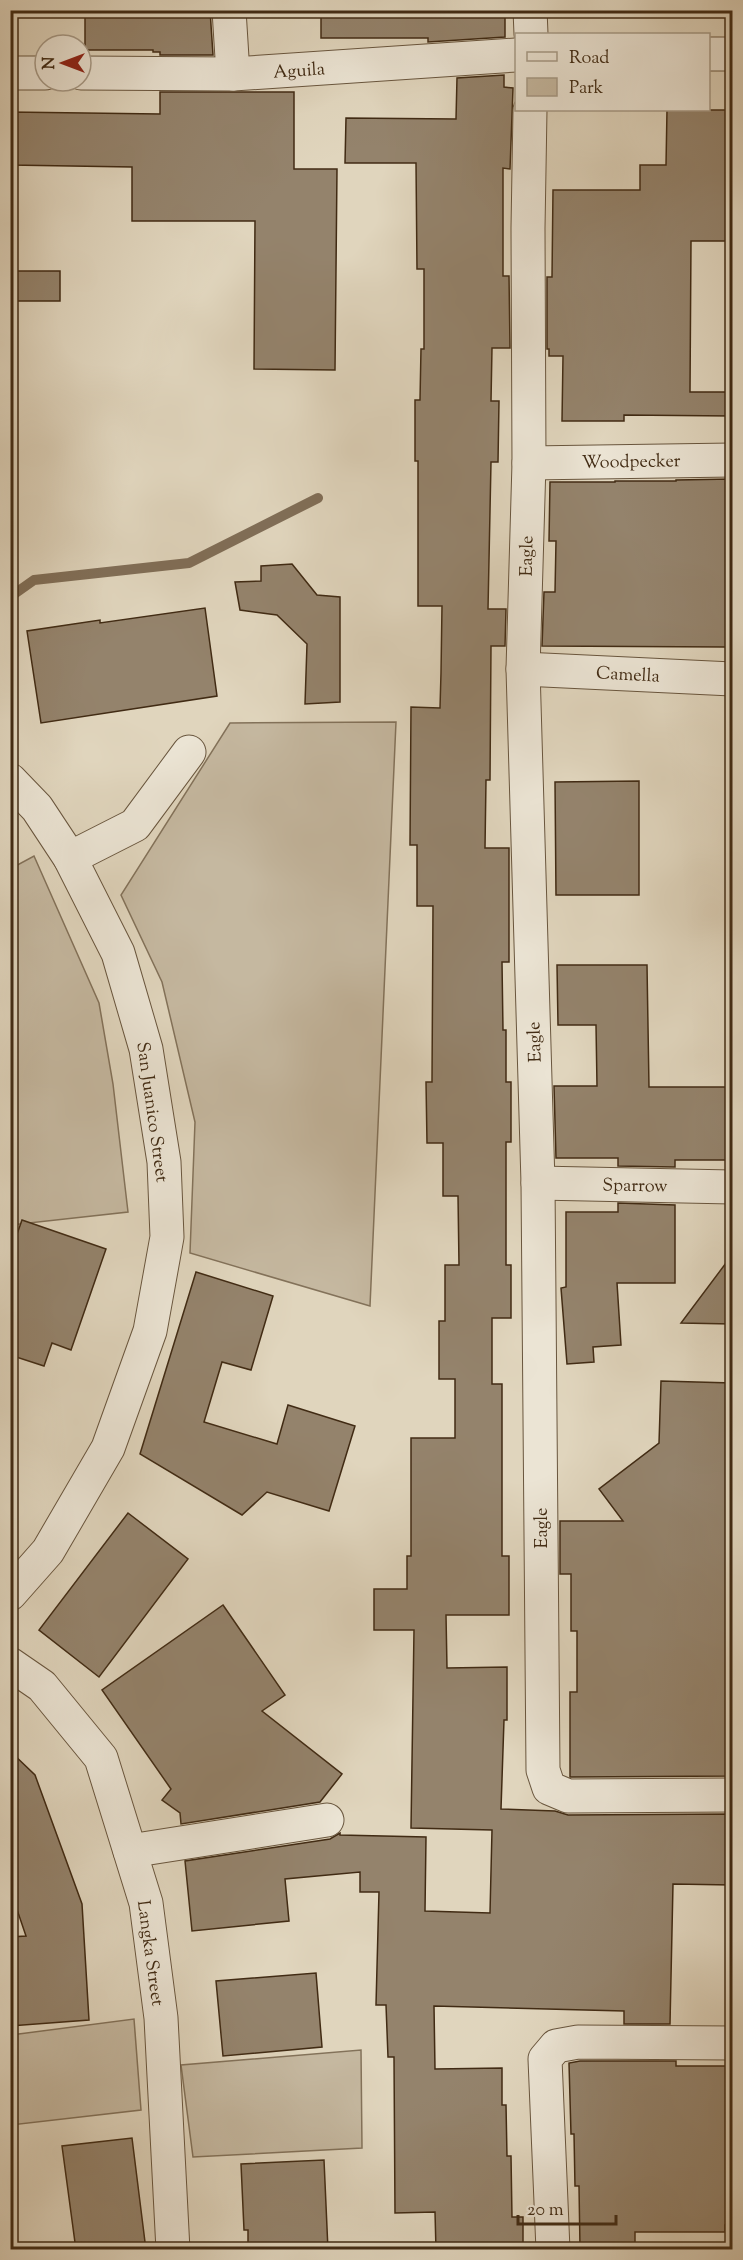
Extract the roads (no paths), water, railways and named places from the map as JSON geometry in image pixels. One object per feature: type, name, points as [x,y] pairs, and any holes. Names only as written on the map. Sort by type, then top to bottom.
[{"type":"street","points":[[229,10],[233,74]]},
{"type":"street","points":[[530,10],[531,33]]},
{"type":"street","points":[[710,54],[732,54]]},
{"type":"street","name":"Aguila","points":[[93,73],[233,74],[515,55]]},
{"type":"street","points":[[10,73],[33,73]]},
{"type":"street","name":"Eagle","points":[[530,111],[528,463],[523,669],[538,1183],[543,1770],[549,1788],[568,1796],[732,1795]]},
{"type":"street","name":"Woodpecker","points":[[528,463],[732,460]]},
{"type":"street","name":"Camella","points":[[523,669],[732,679]]},
{"type":"street","points":[[70,858],[135,825],[189,752]]},
{"type":"street","name":"San Juanico Street","points":[[10,780],[37,808],[70,858],[118,953],[146,1049],[164,1162],[167,1237],[150,1331],[108,1448],[48,1551],[10,1594]]},
{"type":"street","name":"Sparrow","points":[[538,1183],[732,1187]]},
{"type":"street","name":"Langka Street","points":[[10,1664],[42,1686],[101,1758],[146,1903],[161,2018],[173,2250]]},
{"type":"street","points":[[130,1851],[327,1820]]},
{"type":"street","points":[[553,2250],[545,2059],[556,2046],[578,2042],[732,2043]]},
{"type":"waterway","points":[[10,597],[34,580],[189,563],[318,498]]}]
